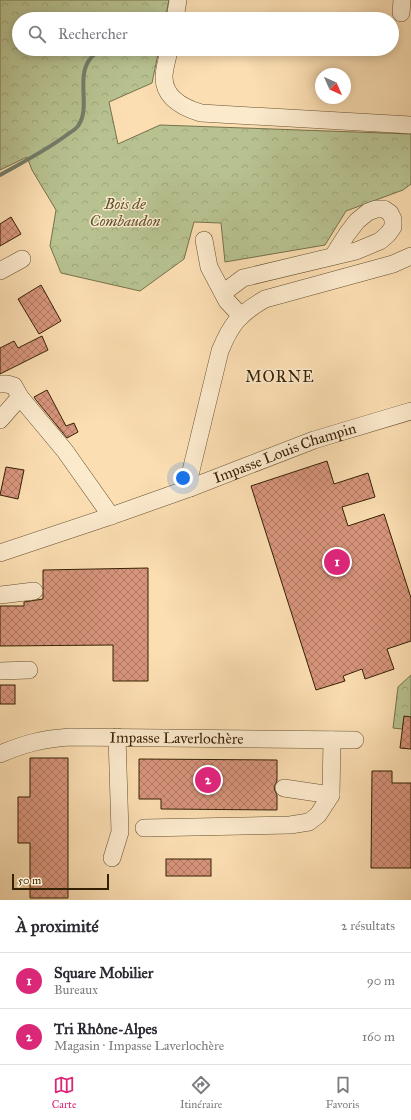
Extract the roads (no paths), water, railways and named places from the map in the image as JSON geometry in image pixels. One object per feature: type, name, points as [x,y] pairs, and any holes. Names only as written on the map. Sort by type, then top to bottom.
[{"type":"street","points":[[176,12],[178,0]]},
{"type":"street","points":[[168,56],[164,77],[167,89],[179,104],[188,109],[201,112],[411,126]]},
{"type":"street","points":[[204,240],[209,267],[227,301],[241,316]]},
{"type":"street","points":[[223,293],[243,278],[333,256]]},
{"type":"street","points":[[190,488],[189,480],[220,352],[227,334],[235,322],[249,308],[265,299],[393,264],[411,256]]},
{"type":"street","points":[[0,271],[22,259]]},
{"type":"street","points":[[0,384],[14,386],[20,397],[65,451],[111,516]]},
{"type":"street","points":[[0,420],[20,397]]},
{"type":"street","name":"Impasse Louis Champin","points":[[0,553],[190,488],[314,440],[411,411]]},
{"type":"street","points":[[0,595],[34,591]]},
{"type":"street","points":[[0,671],[29,670]]},
{"type":"street","name":"Impasse Laverlochère","points":[[0,754],[26,743],[70,737],[355,740]]},
{"type":"street","points":[[112,858],[120,832],[117,737]]},
{"type":"street","points":[[144,828],[296,824],[309,822],[318,815],[331,795],[332,740]]},
{"type":"street","points":[[284,788],[331,795]]},
{"type":"waterway","points":[[0,175],[43,151],[77,127],[82,117],[84,107],[83,86],[86,66],[93,56]]},
{"type":"place","name":"Square Mobilier","points":[[337,562]]},
{"type":"place","name":"Tri Rhône-Alpes","points":[[208,780]]},
{"type":"district","name":"MORNE","points":[[280,376]]},
{"type":"park label","name":"Bois de Combaudon","points":[[125,212]]}]
